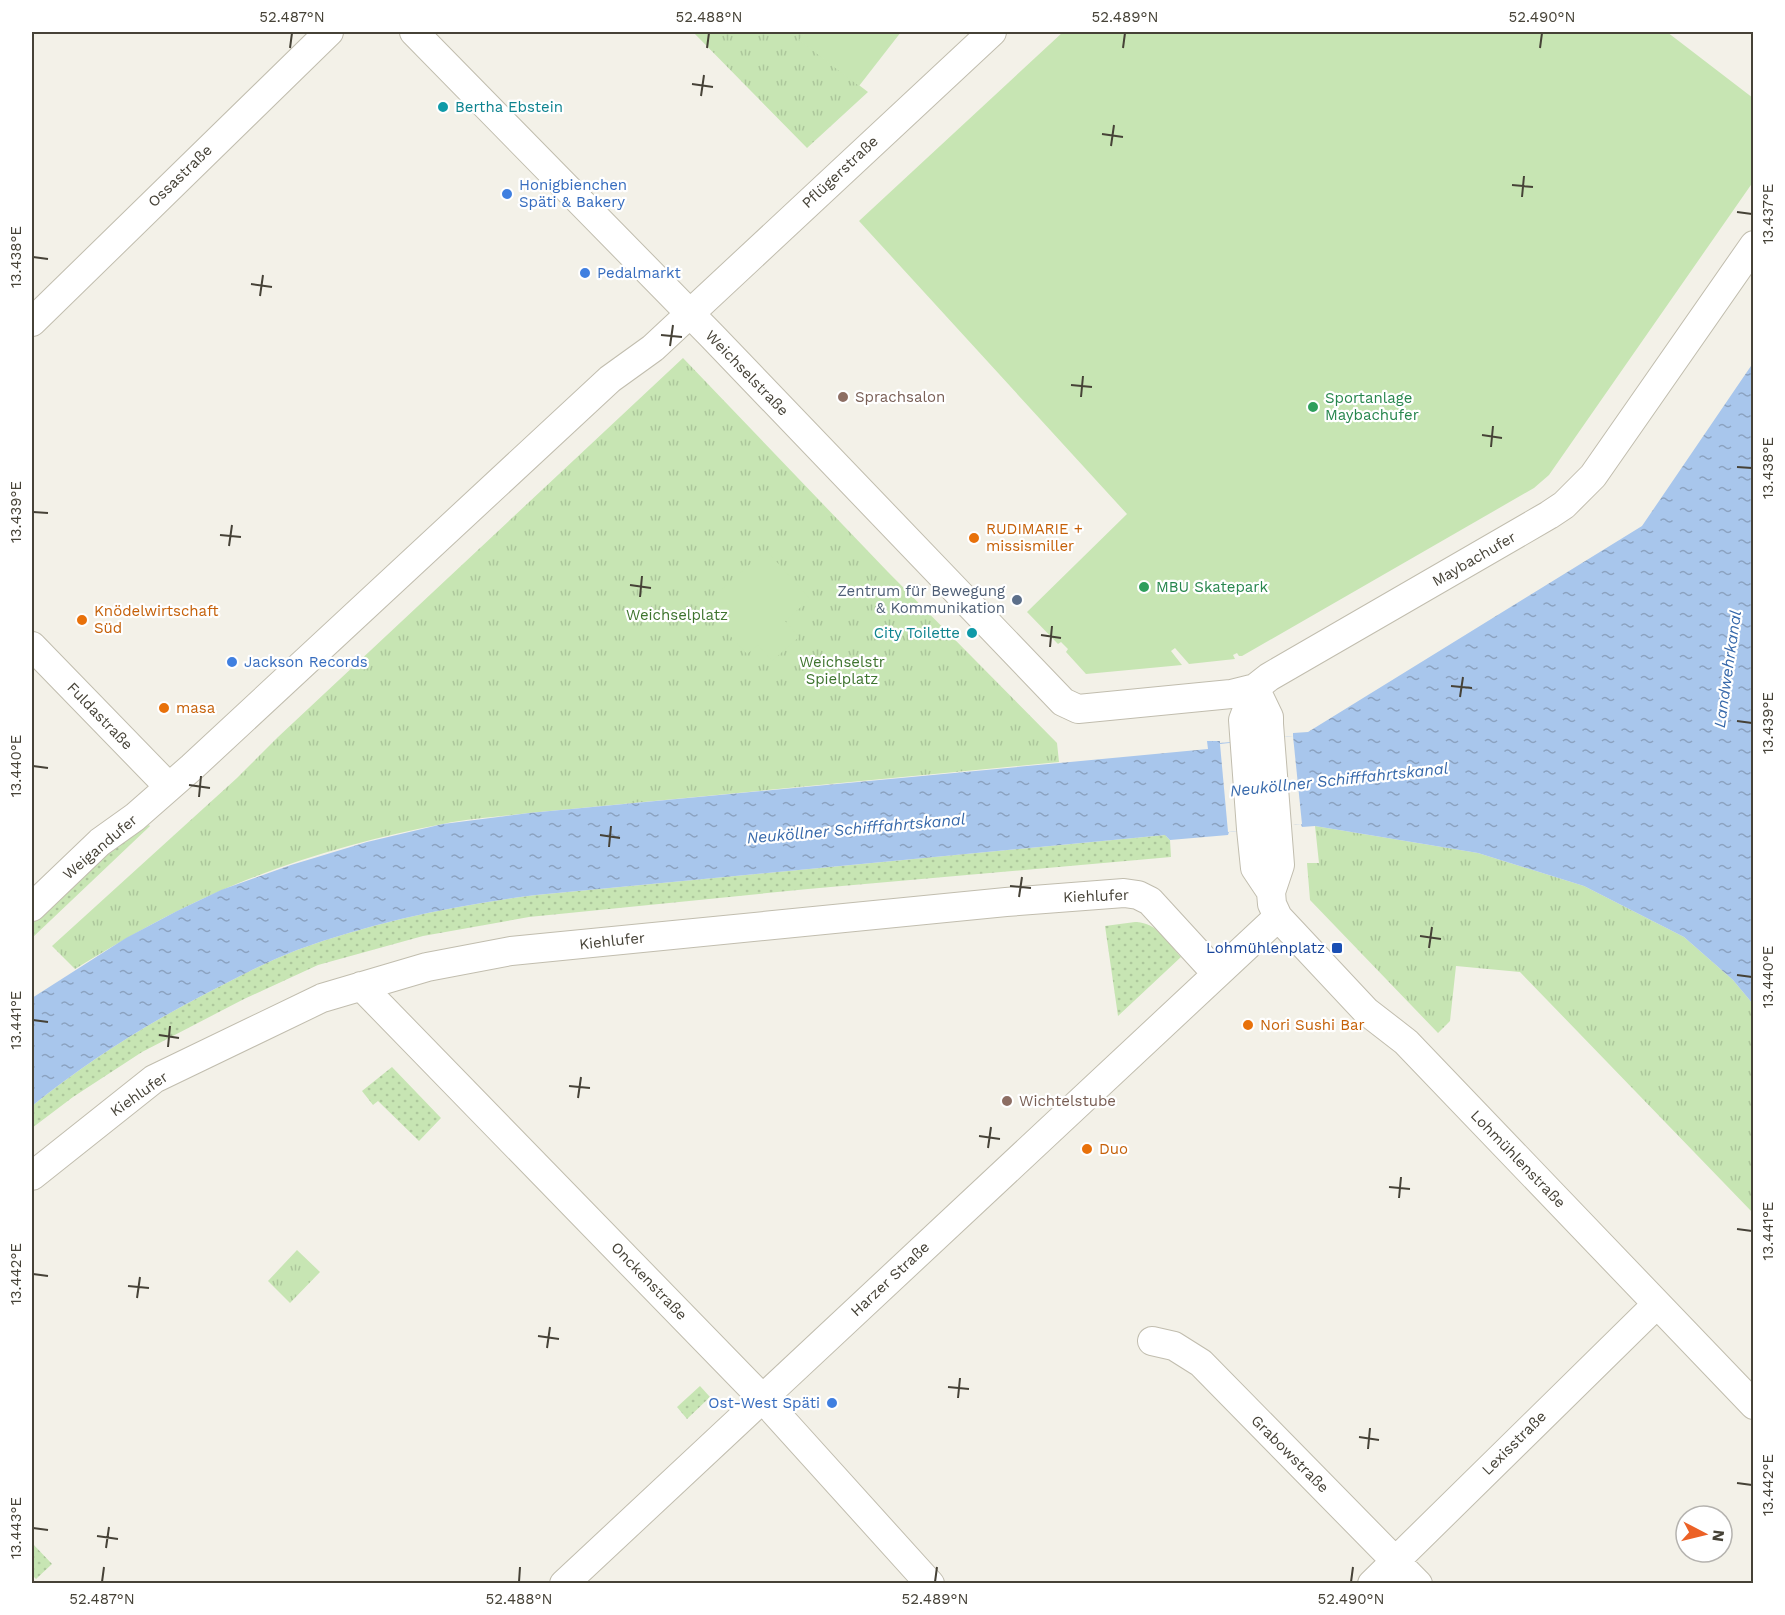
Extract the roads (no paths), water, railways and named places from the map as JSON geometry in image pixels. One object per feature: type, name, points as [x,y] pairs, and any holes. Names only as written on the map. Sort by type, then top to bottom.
[{"type":"street","name":"Ossastraße","points":[[32,322],[329,32]]},
{"type":"street","name":"Weichselstraße","points":[[414,32],[1064,702],[1070,706],[1083,708]]},
{"type":"street","name":"Pflügerstraße","points":[[689,314],[992,32]]},
{"type":"street","name":"Maybachufer","points":[[1083,708],[1231,694],[1256,688],[1269,676],[1564,505],[1581,489],[1607,457],[1754,245]]},
{"type":"street","points":[[169,787],[610,379],[653,348],[689,314]]},
{"type":"street","name":"Fuldastraße","points":[[32,646],[169,787]]},
{"type":"street","points":[[1216,973],[1274,904],[1255,867],[1263,828],[1258,740],[1243,720],[1256,688]]},
{"type":"street","name":"Weigandufer","points":[[32,907],[100,842],[135,818],[169,787]]},
{"type":"street","name":"Kiehlufer","points":[[32,1176],[154,1079],[322,998],[427,967],[512,951],[1094,894],[1131,894],[1150,901],[1216,973]]},
{"type":"street","name":"Lohmühlenstraße","points":[[1274,904],[1366,1011],[1406,1042],[1754,1405]]},
{"type":"street","name":"Harzer Straße","points":[[575,1580],[762,1398],[1216,973]]},
{"type":"street","name":"Onckenstraße","points":[[361,986],[762,1398],[930,1584]]},
{"type":"street","name":"Lexisstraße","points":[[1372,1584],[1657,1304]]},
{"type":"street","name":"Grabowstraße","points":[[1152,1341],[1174,1346],[1201,1363],[1418,1584]]},
{"type":"water","points":[[1753,363],[1753,1004],[1733,980],[1684,937],[1584,886],[1478,853],[1315,826],[1302,827],[1301,824],[1229,832],[1228,835],[1170,840],[1165,835],[536,895],[415,916],[326,940],[251,970],[139,1031],[73,1074],[32,1106],[32,998],[126,938],[221,890],[291,865],[367,842],[443,824],[529,813],[1208,749],[1207,741],[1220,741],[1220,743],[1293,736],[1293,733],[1308,732],[1642,526]]},
{"type":"place","name":"Bertha Ebstein","points":[[443,107]]},
{"type":"place","name":"Honigbienchen Späti & Bakery","points":[[507,194]]},
{"type":"place","name":"Pedalmarkt","points":[[585,273]]},
{"type":"place","name":"Sprachsalon","points":[[843,397]]},
{"type":"place","name":"Sportanlage Maybachufer","points":[[1313,407]]},
{"type":"place","name":"RUDIMARIE + missismiller","points":[[974,538]]},
{"type":"place","name":"MBU Skatepark","points":[[1144,587]]},
{"type":"place","name":"Zentrum für Bewegung & Kommunikation","points":[[1017,600]]},
{"type":"place","name":"Knödelwirtschaft Süd","points":[[82,620]]},
{"type":"place","name":"City Toilette","points":[[972,633]]},
{"type":"place","name":"Jackson Records","points":[[232,662]]},
{"type":"place","name":"masa","points":[[164,708]]},
{"type":"place","name":"Lohmühlenplatz","points":[[1337,948]]},
{"type":"place","name":"Nori Sushi Bar","points":[[1248,1025]]},
{"type":"place","name":"Wichtelstube","points":[[1007,1101]]},
{"type":"place","name":"Duo","points":[[1087,1149]]},
{"type":"place","name":"Ost-West Späti","points":[[832,1403]]},
{"type":"park label","name":"Weichselplatz","points":[[677,615]]},
{"type":"park label","name":"Weichselstr Spielplatz","points":[[842,670]]},
{"type":"water label","name":"Landwehrkanal","points":[[1727,669]]},
{"type":"water label","name":"Neuköllner Schifffahrtskanal","points":[[1339,779]]},
{"type":"water label","name":"Neuköllner Schifffahrtskanal","points":[[856,828]]}]
